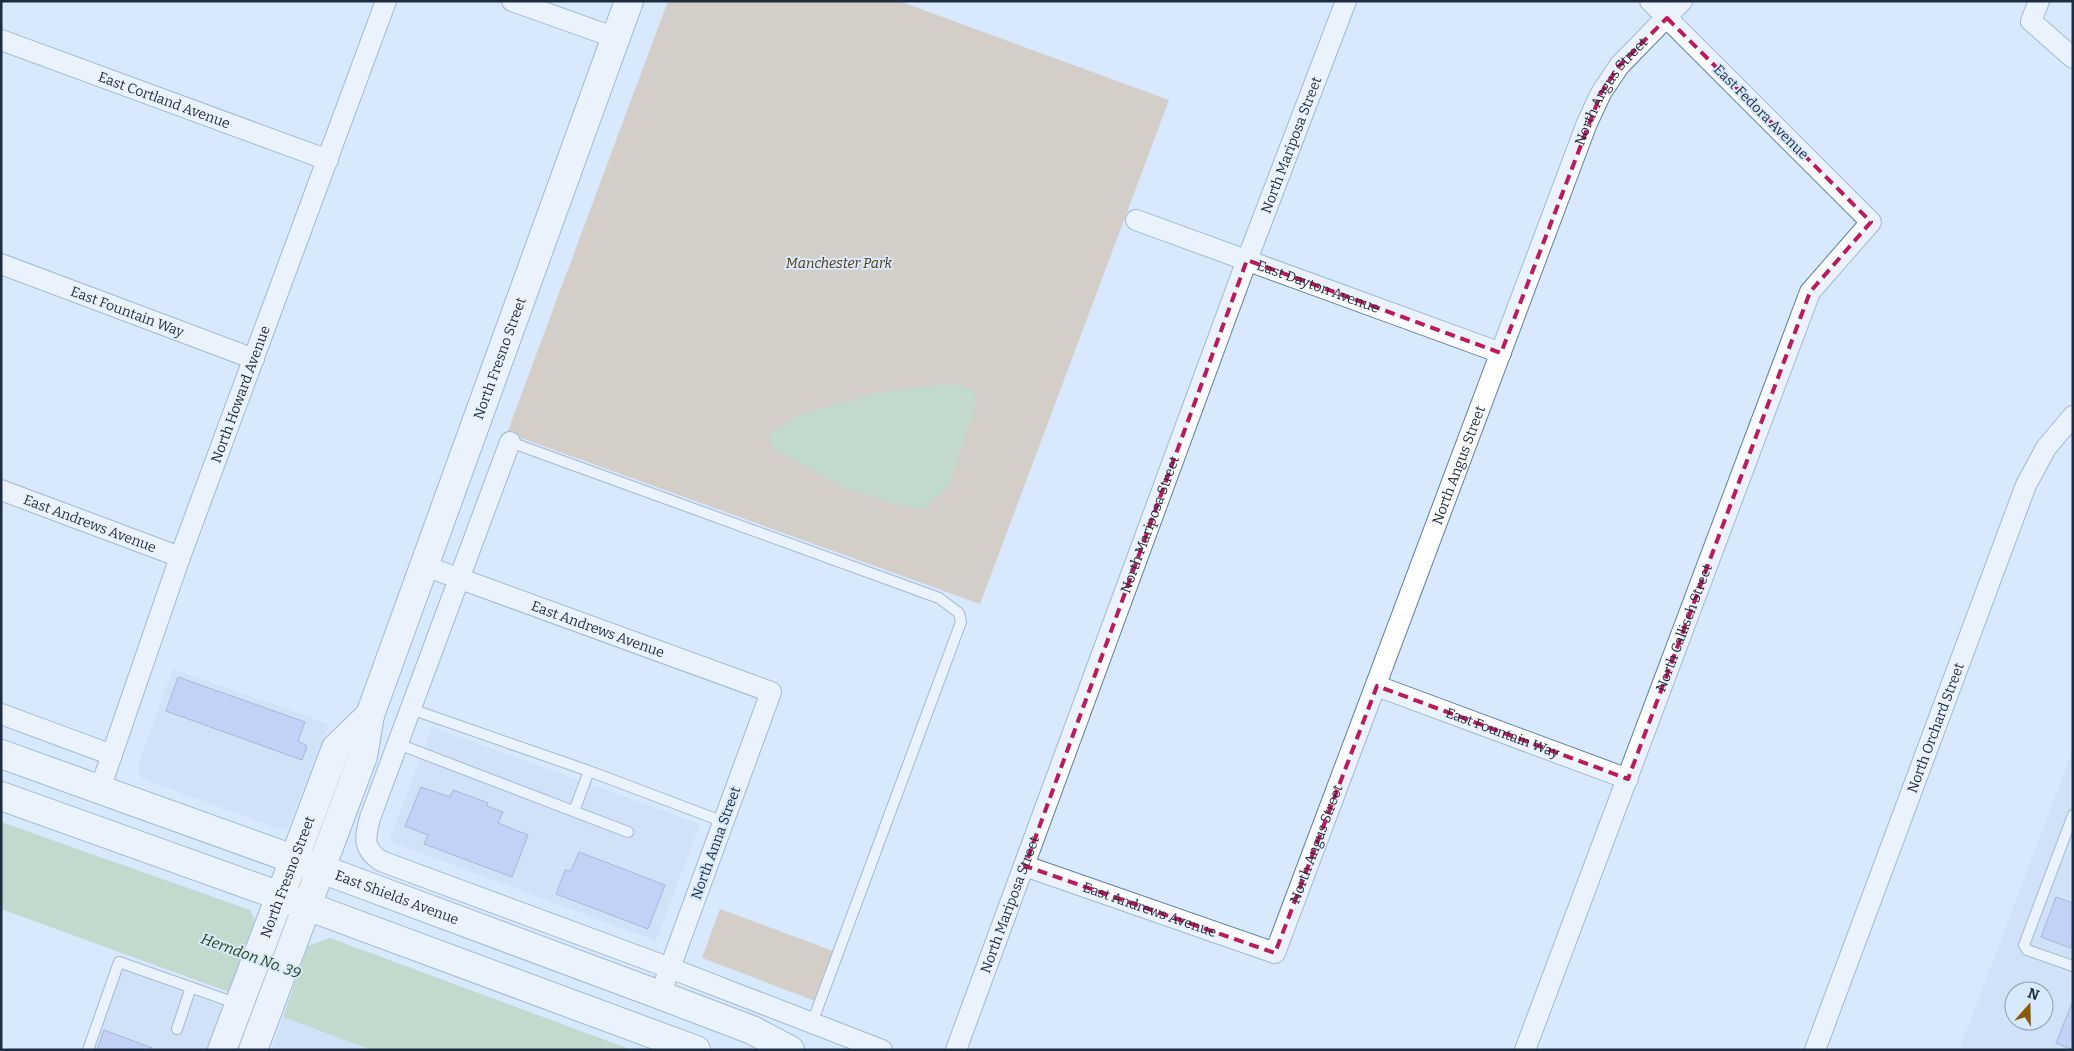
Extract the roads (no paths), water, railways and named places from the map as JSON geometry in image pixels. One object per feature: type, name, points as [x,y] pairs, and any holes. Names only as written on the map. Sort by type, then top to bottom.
[{"type":"main road","name":"North Fresno Street","points":[[253,1050],[363,756],[370,715],[629,1]]},
{"type":"main road","name":"North Fresno Street","points":[[222,1050],[336,748],[370,715]]},
{"type":"main road","name":"East Shields Avenue","points":[[1,754],[321,869],[660,995],[752,1030],[790,1050]]},
{"type":"main road","points":[[1,796],[280,896],[696,1050]]},
{"type":"main road","points":[[475,968],[544,977],[630,1007],[641,1008],[651,1004],[660,995]]},
{"type":"street","name":"North Howard Avenue","points":[[100,789],[180,557],[386,1]]},
{"type":"street","points":[[512,1],[616,38]]},
{"type":"street","name":"North Mariposa Street","points":[[956,1050],[1247,260],[1346,1]]},
{"type":"street","name":"East Fedora Avenue","points":[[1650,1],[1871,222]]},
{"type":"street","name":"North Angus Street","points":[[1275,953],[1588,123],[1601,93],[1619,66],[1682,1]]},
{"type":"street","points":[[2039,1],[2031,20],[2073,58]]},
{"type":"street","name":"East Cortland Avenue","points":[[1,40],[328,160]]},
{"type":"street","name":"East Dayton Avenue","points":[[1136,220],[1501,353]]},
{"type":"street","name":"North Callisch Street","points":[[1530,1048],[1628,779],[1810,292],[1871,222]]},
{"type":"street","name":"East Fountain Way","points":[[1,264],[254,359]]},
{"type":"street","name":"North Orchard Street","points":[[1815,1050],[2026,485],[2046,448],[2073,416]]},
{"type":"street","points":[[510,442],[366,833],[370,854],[381,861],[670,968],[882,1050]]},
{"type":"street","name":"East Andrews Avenue","points":[[1,490],[180,557]]},
{"type":"street","name":"East Andrews Avenue","points":[[425,566],[772,692]]},
{"type":"street","name":"East Fountain Way","points":[[1377,686],[1628,779]]},
{"type":"street","name":"North Anna Street","points":[[660,995],[772,692]]},
{"type":"street","points":[[1,714],[112,755]]},
{"type":"street","name":"East Andrews Avenue","points":[[1025,866],[1275,953]]},
{"type":"lane","points":[[510,442],[939,598],[959,612],[961,622],[812,1023]]},
{"type":"lane","points":[[411,709],[589,771],[724,822]]},
{"type":"lane","points":[[398,744],[628,832]]},
{"type":"lane","points":[[574,811],[589,771]]},
{"type":"lane","points":[[2073,814],[2024,945],[2027,950],[2073,966]]},
{"type":"lane","points":[[88,1050],[119,962],[191,987],[243,994]]},
{"type":"lane","points":[[177,1029],[191,987]]},
{"type":"park label","name":"Manchester Park","points":[[839,263]]},
{"type":"water label","name":"Herndon No. 39","points":[[251,956]]}]
